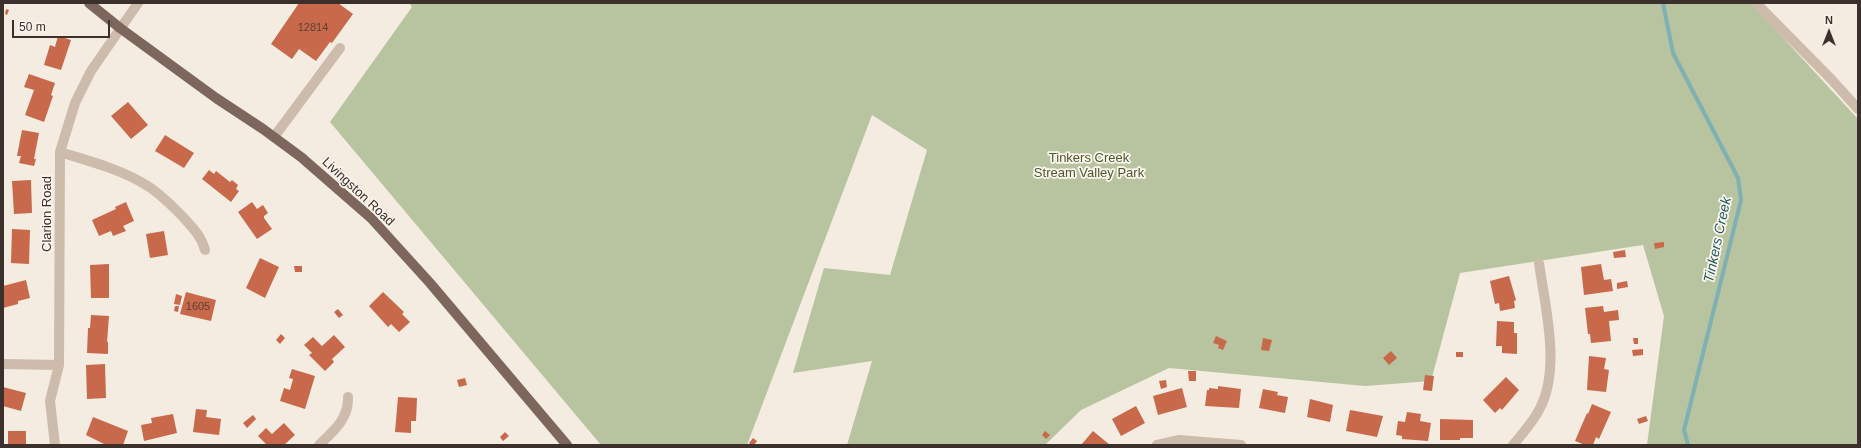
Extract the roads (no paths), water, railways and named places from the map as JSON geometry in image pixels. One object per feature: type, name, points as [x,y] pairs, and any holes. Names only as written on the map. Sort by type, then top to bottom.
[{"type":"main road","name":"Livingston Road","points":[[89,3],[120,28],[216,98],[301,157],[371,218],[430,283],[567,445]]},
{"type":"street","name":"Clarion Road","points":[[55,445],[50,401],[59,364],[60,152],[75,103],[91,71],[138,3]]},
{"type":"street","points":[[1756,3],[1831,79],[1858,109]]},
{"type":"street","points":[[274,137],[340,48]]},
{"type":"street","points":[[60,152],[111,168],[147,185],[175,209],[195,229],[201,236],[205,250]]},
{"type":"street","points":[[1512,445],[1540,408],[1548,384],[1550,362],[1548,327],[1539,263]]},
{"type":"street","points":[[3,364],[59,364]]},
{"type":"street","points":[[319,445],[344,419],[348,405],[348,397]]},
{"type":"street","points":[[1157,445],[1179,440],[1190,440],[1240,445]]},
{"type":"waterway","name":"Tinkers Creek","points":[[1663,3],[1673,53],[1738,178],[1741,200],[1684,430],[1688,445]]},
{"type":"park label","name":"Tinkers Creek Stream Valley Park","points":[[1089,166]]}]
